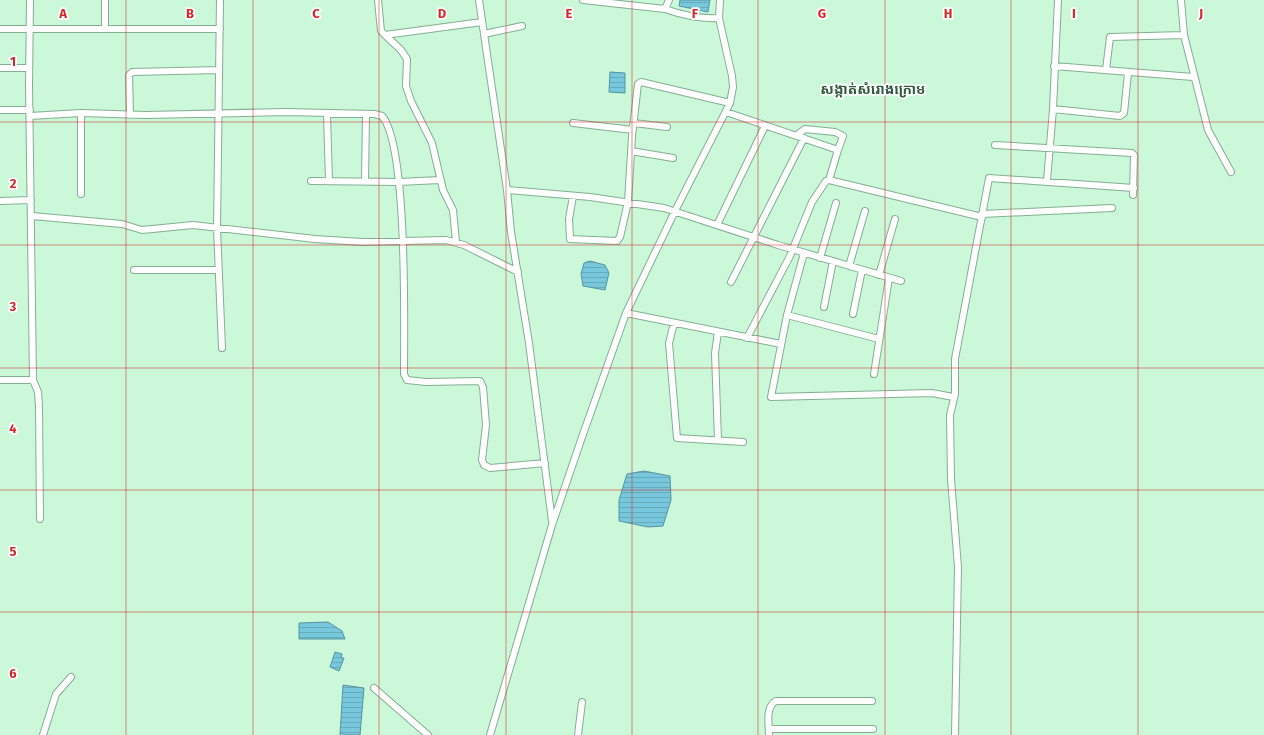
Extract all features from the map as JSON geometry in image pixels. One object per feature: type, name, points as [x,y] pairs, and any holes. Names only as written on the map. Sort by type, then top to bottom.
[{"type":"street","points":[[30,0],[29,68],[33,380],[38,392],[39,406],[40,519]]},
{"type":"street","points":[[105,0],[106,29]]},
{"type":"street","points":[[220,0],[216,228],[222,348]]},
{"type":"street","points":[[378,0],[381,31],[401,50],[406,59],[406,86],[411,101],[432,143],[440,180],[453,210],[456,242]]},
{"type":"street","points":[[479,0],[545,463],[552,525]]},
{"type":"street","points":[[583,0],[615,2],[664,9],[682,14],[718,18]]},
{"type":"street","points":[[664,9],[668,0]]},
{"type":"street","points":[[490,735],[552,525],[580,440],[626,313],[675,211],[730,103],[733,87],[732,76],[718,18],[720,0]]},
{"type":"street","points":[[1047,181],[1053,109],[1058,0]]},
{"type":"street","points":[[1181,0],[1184,35],[1193,77],[1208,130],[1231,172]]},
{"type":"street","points":[[385,34],[482,22]]},
{"type":"street","points":[[484,34],[522,26]]},
{"type":"street","points":[[0,29],[220,29]]},
{"type":"street","points":[[1106,70],[1110,37],[1184,35]]},
{"type":"street","points":[[1054,66],[1193,77]]},
{"type":"street","points":[[0,68],[29,68]]},
{"type":"street","points":[[130,115],[129,75],[132,72],[219,70]]},
{"type":"street","points":[[1053,109],[1120,116],[1124,113],[1128,73]]},
{"type":"street","points":[[573,196],[569,233],[570,239],[578,241],[617,241],[623,230],[628,202],[633,130],[638,84],[641,82],[730,103]]},
{"type":"street","points":[[0,110],[30,113],[130,115],[285,112],[379,115],[385,121],[389,130],[399,182],[402,242],[404,374],[408,380],[426,382],[480,381],[483,387],[486,425],[482,460],[484,465],[490,468],[545,463]]},
{"type":"street","points":[[726,112],[838,150]]},
{"type":"street","points":[[81,113],[81,194]]},
{"type":"street","points":[[327,114],[329,181]]},
{"type":"street","points":[[365,181],[366,114]]},
{"type":"street","points":[[573,123],[633,130]]},
{"type":"street","points":[[634,123],[666,127]]},
{"type":"street","points":[[717,225],[765,126]]},
{"type":"street","points":[[797,135],[805,128],[835,132],[843,136],[829,180]]},
{"type":"street","points":[[731,282],[804,138]]},
{"type":"street","points":[[995,145],[1132,153],[1134,155],[1134,195]]},
{"type":"street","points":[[631,151],[673,158]]},
{"type":"street","points":[[955,735],[958,568],[951,479],[950,415],[954,397],[956,359],[989,178],[1134,188]]},
{"type":"street","points":[[312,181],[399,182],[440,180]]},
{"type":"street","points":[[747,338],[792,250],[812,202],[824,182],[829,180],[982,216],[1112,208]]},
{"type":"street","points":[[507,190],[628,202],[675,211],[792,250],[901,281]]},
{"type":"street","points":[[0,201],[31,200]]},
{"type":"street","points":[[820,258],[836,203]]},
{"type":"street","points":[[849,266],[865,211]]},
{"type":"street","points":[[32,216],[122,224],[142,230],[189,225],[315,239],[362,242],[446,240],[456,242],[518,272]]},
{"type":"street","points":[[879,275],[895,219]]},
{"type":"street","points":[[804,253],[787,315],[771,397],[932,393],[954,397]]},
{"type":"street","points":[[824,306],[833,261]]},
{"type":"street","points":[[134,270],[218,270]]},
{"type":"street","points":[[853,314],[862,270]]},
{"type":"street","points":[[874,374],[889,278]]},
{"type":"street","points":[[626,313],[781,344]]},
{"type":"street","points":[[787,315],[879,339]]},
{"type":"street","points":[[674,323],[669,343],[677,438],[743,442]]},
{"type":"street","points":[[718,332],[715,353],[718,440]]},
{"type":"street","points":[[0,380],[33,380]]},
{"type":"street","points":[[43,735],[56,694],[71,677]]},
{"type":"street","points":[[374,688],[428,735]]},
{"type":"street","points":[[872,701],[776,701],[771,703],[768,709],[769,732],[873,729]]},
{"type":"street","points":[[578,735],[582,702]]},
{"type":"water","points":[[680,0],[710,0],[708,12],[679,6]]},
{"type":"water","points":[[610,72],[625,73],[625,93],[609,92]]},
{"type":"water","points":[[590,261],[605,265],[609,273],[605,290],[583,286],[581,274],[584,263]]},
{"type":"water","points":[[644,471],[670,476],[671,500],[663,526],[648,527],[619,521],[619,500],[627,474]]},
{"type":"water","points":[[328,622],[342,631],[345,639],[299,639],[299,623]]},
{"type":"water","points":[[335,652],[342,654],[341,658],[344,658],[339,671],[330,667]]},
{"type":"water","points":[[343,685],[364,688],[360,735],[340,735]]},
{"type":"district","name":"សង្កាត់សំរោងក្រោម","points":[[873,89]]}]
